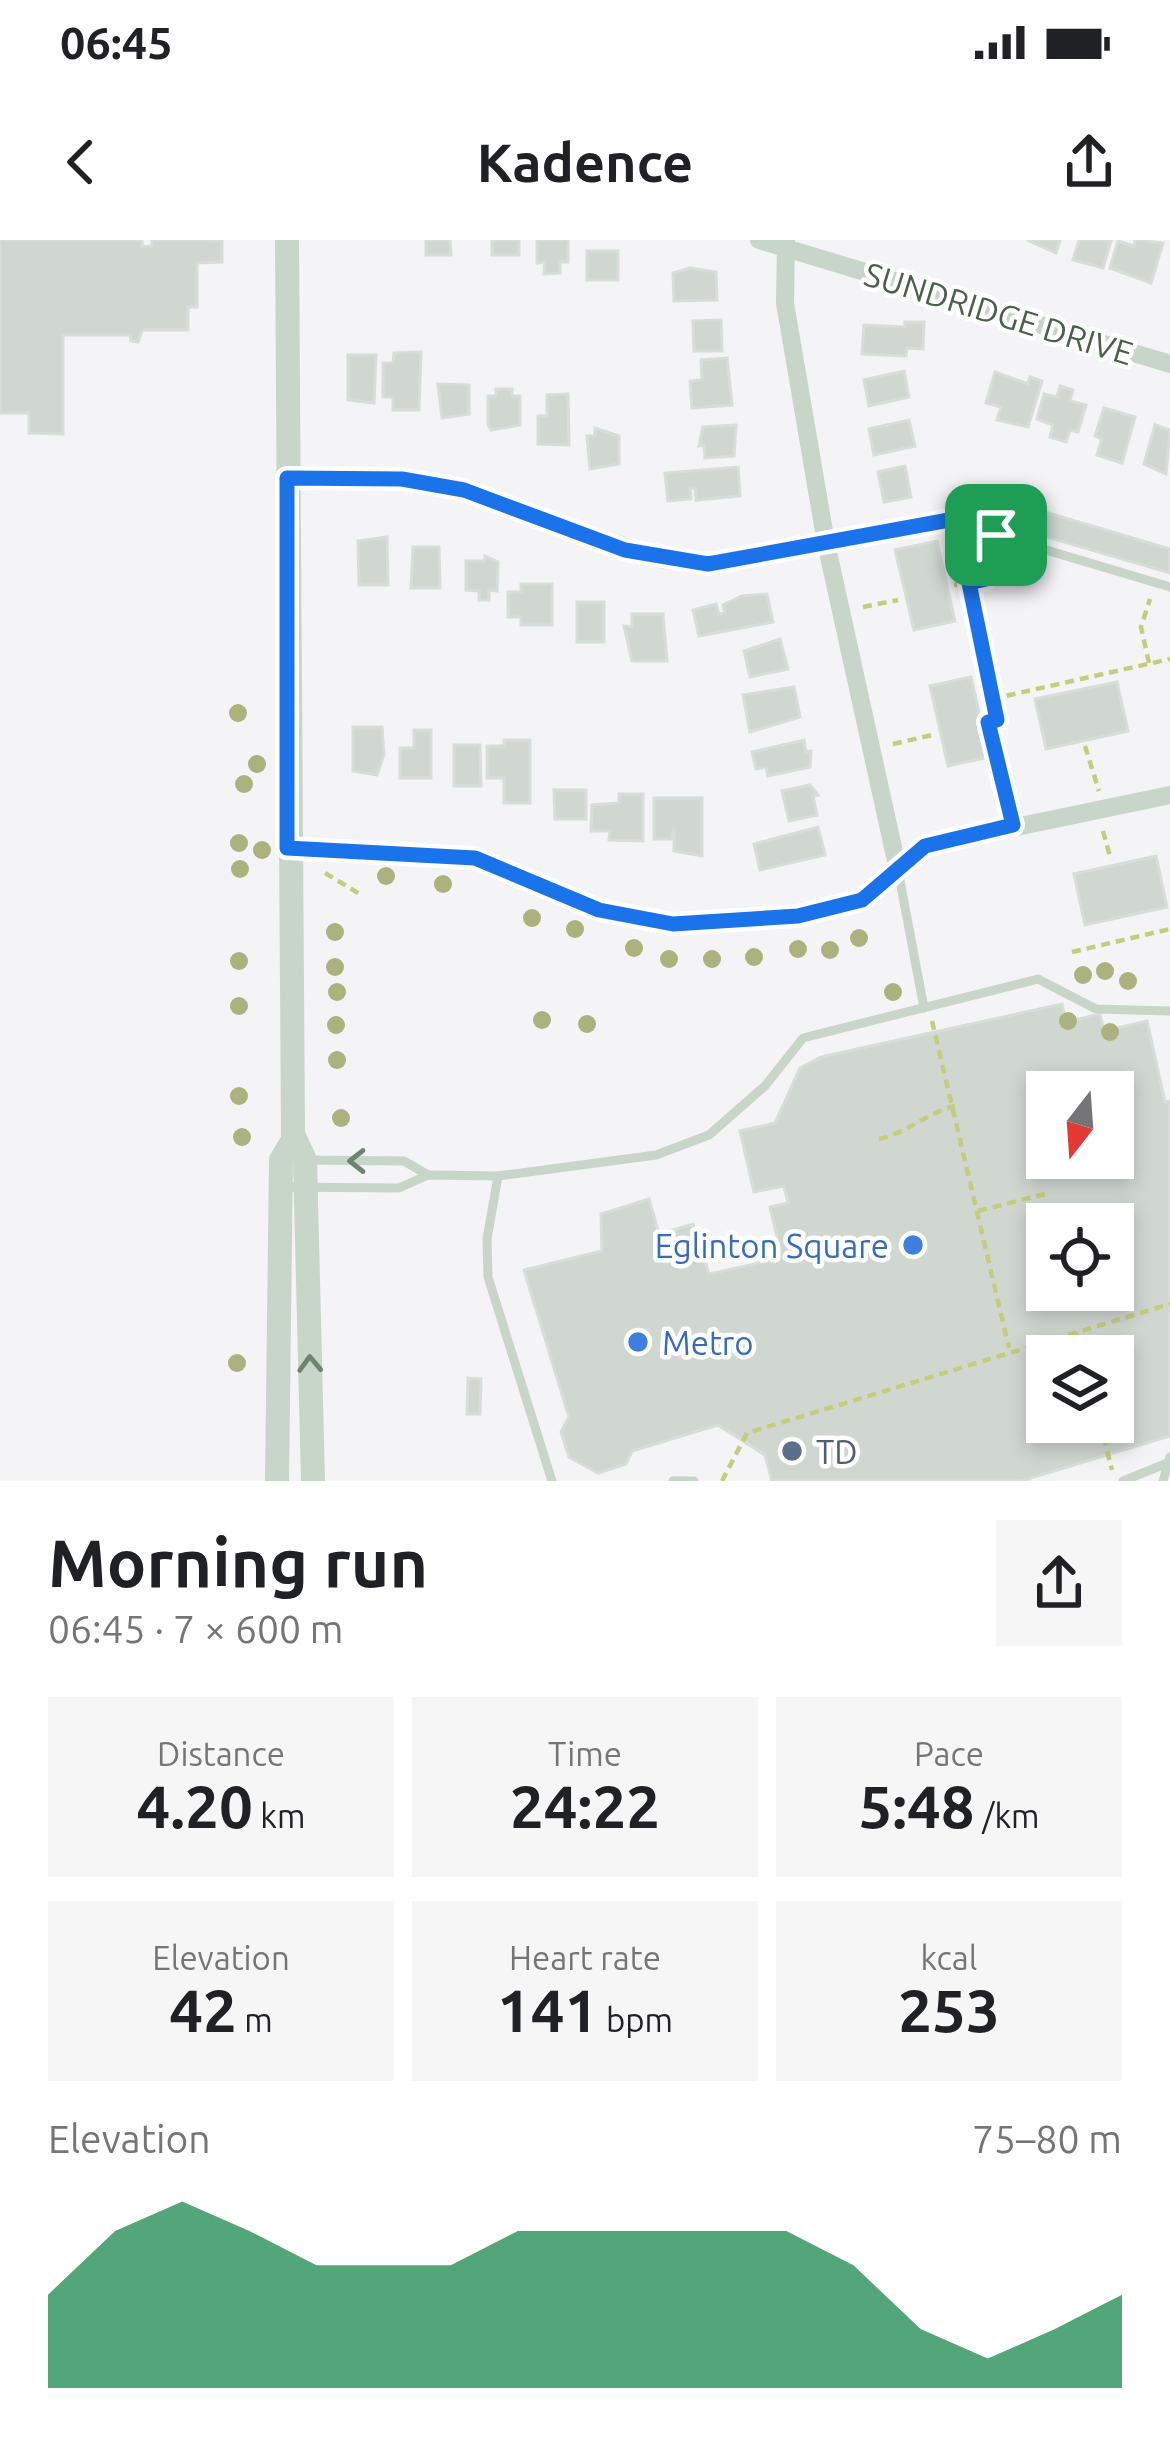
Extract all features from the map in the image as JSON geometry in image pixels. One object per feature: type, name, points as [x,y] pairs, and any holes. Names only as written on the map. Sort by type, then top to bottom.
[{"type":"street","points":[[277,1481],[293,1187],[287,848],[287,240]]},
{"type":"street","name":"SUNDRIDGE DRIVE","points":[[758,240],[1170,364]]},
{"type":"street","points":[[786,245],[784,303],[826,543],[898,870]]},
{"type":"street","points":[[287,478],[402,479],[464,490],[664,560],[708,564],[826,543]]},
{"type":"street","points":[[287,848],[475,858],[599,910],[673,924],[798,916],[862,900],[925,846],[1170,795]]},
{"type":"street","points":[[293,1187],[313,1481]]},
{"type":"lane","points":[[826,543],[956,523],[1170,587]]},
{"type":"lane","points":[[898,870],[924,1008]]},
{"type":"lane","points":[[293,1187],[399,1188],[428,1175],[498,1176],[601,1166],[656,1155],[709,1135],[765,1086],[802,1038],[1038,980],[1096,1009],[1170,1011]]},
{"type":"lane","points":[[293,1154],[404,1161],[428,1175]]},
{"type":"lane","points":[[498,1176],[488,1227],[488,1277],[552,1481]]},
{"type":"lane","points":[[1119,1481],[1170,1460]]},
{"type":"lane","points":[[1163,1481],[1170,1460]]},
{"type":"lane","points":[[673,1481],[694,1481]]},
{"type":"path","points":[[956,523],[997,720],[988,722],[1013,825]]},
{"type":"path","points":[[954,585],[986,579],[996,535]]},
{"type":"path","points":[[1149,663],[1142,627],[1155,583]]},
{"type":"path","points":[[857,608],[898,600]]},
{"type":"path","points":[[992,699],[1170,659]]},
{"type":"path","points":[[892,744],[932,735]]},
{"type":"path","points":[[1084,746],[1111,860]]},
{"type":"path","points":[[325,873],[363,896]]},
{"type":"path","points":[[1072,952],[1170,929]]},
{"type":"path","points":[[924,1008],[938,1032],[1010,1348]]},
{"type":"path","points":[[879,1139],[906,1132],[918,1116],[955,1106]]},
{"type":"path","points":[[978,1211],[1048,1193]]},
{"type":"path","points":[[722,1481],[747,1432],[1010,1348],[1170,1304]]},
{"type":"path","points":[[1075,1330],[1076,1335]]},
{"type":"path","points":[[1107,1443],[1119,1481]]},
{"type":"building","points":[[0,240],[142,240],[142,247],[152,246],[152,240],[222,241],[222,262],[197,263],[197,307],[188,307],[188,330],[142,330],[138,342],[131,341],[130,335],[63,335],[63,434],[29,433],[29,413],[0,413]]},
{"type":"building","points":[[426,240],[450,240],[451,255],[426,255]]},
{"type":"building","points":[[492,240],[519,240],[519,255],[492,255]]},
{"type":"building","points":[[537,240],[568,240],[568,262],[560,262],[560,273],[544,274],[545,262],[537,263]]},
{"type":"building","points":[[1027,240],[1060,240],[1056,253]]},
{"type":"building","points":[[1079,240],[1111,241],[1103,268],[1073,260]]},
{"type":"building","points":[[1135,240],[1163,243],[1151,283],[1110,268],[1118,241],[1134,246]]},
{"type":"building","points":[[587,251],[618,251],[618,280],[587,280]]},
{"type":"building","points":[[690,268],[716,272],[717,300],[674,301],[673,273]]},
{"type":"building","points":[[721,320],[722,351],[694,351],[693,321]]},
{"type":"building","points":[[905,322],[924,322],[923,349],[907,348],[906,356],[862,354],[864,325],[905,327]]},
{"type":"building","points":[[421,352],[419,410],[393,410],[393,397],[383,397],[383,363],[393,363],[394,353]]},
{"type":"building","points":[[348,355],[376,355],[374,403],[348,400]]},
{"type":"building","points":[[727,358],[732,405],[692,408],[690,381],[702,380],[701,360]]},
{"type":"building","points":[[904,371],[909,397],[869,406],[864,380]]},
{"type":"building","points":[[995,372],[1028,384],[1030,377],[1042,381],[1028,427],[997,420],[1001,407],[986,403]]},
{"type":"building","points":[[438,384],[469,385],[469,414],[442,418]]},
{"type":"building","points":[[1060,386],[1073,390],[1070,401],[1086,405],[1078,432],[1070,430],[1066,442],[1050,437],[1053,425],[1037,419],[1044,394],[1057,397]]},
{"type":"building","points":[[496,389],[512,389],[512,396],[520,396],[520,425],[491,430],[488,396],[496,396]]},
{"type":"building","points":[[568,394],[569,445],[538,444],[538,416],[547,416],[547,395]]},
{"type":"building","points":[[1104,408],[1135,417],[1122,463],[1097,455],[1102,439],[1095,436]]},
{"type":"building","points":[[909,420],[915,446],[874,455],[869,429]]},
{"type":"building","points":[[736,425],[734,456],[705,458],[704,445],[699,446],[703,427]]},
{"type":"building","points":[[1155,425],[1170,430],[1166,474],[1144,464]]},
{"type":"building","points":[[595,428],[619,436],[619,464],[590,469],[587,436],[595,436]]},
{"type":"building","points":[[905,466],[911,497],[884,502],[878,472]]},
{"type":"building","points":[[738,467],[740,496],[696,500],[695,488],[690,488],[691,499],[668,501],[665,473]]},
{"type":"building","points":[[998,498],[1170,549],[1170,573],[992,521]]},
{"type":"building","points":[[387,537],[388,585],[359,585],[358,541]]},
{"type":"building","points":[[937,541],[955,621],[914,630],[895,550]]},
{"type":"building","points":[[413,547],[439,547],[440,588],[411,588]]},
{"type":"building","points":[[485,556],[498,562],[497,591],[489,590],[489,600],[479,600],[479,591],[466,590],[466,561],[485,561]]},
{"type":"building","points":[[521,584],[552,584],[552,625],[521,625],[521,617],[508,617],[508,592],[521,592]]},
{"type":"building","points":[[767,594],[773,622],[699,636],[693,610],[716,604],[719,614],[725,613],[723,605],[742,596]]},
{"type":"building","points":[[577,602],[604,602],[604,642],[577,642]]},
{"type":"building","points":[[632,614],[663,614],[667,661],[632,661],[624,626],[632,627]]},
{"type":"building","points":[[780,639],[788,669],[750,677],[744,651]]},
{"type":"building","points":[[971,677],[989,757],[948,766],[930,686]]},
{"type":"building","points":[[1117,682],[1128,731],[1046,749],[1035,699]]},
{"type":"building","points":[[794,687],[800,717],[750,732],[743,695]]},
{"type":"building","points":[[353,727],[382,727],[384,754],[377,775],[353,771]]},
{"type":"building","points":[[414,730],[431,730],[431,778],[400,778],[400,748],[414,748]]},
{"type":"building","points":[[504,740],[530,740],[530,803],[504,803],[504,778],[487,778],[487,746],[504,746]]},
{"type":"building","points":[[804,740],[806,752],[811,751],[810,767],[768,776],[766,767],[756,769],[752,752]]},
{"type":"building","points":[[454,745],[480,745],[481,786],[454,786]]},
{"type":"building","points":[[810,785],[818,795],[813,796],[817,815],[789,821],[782,791]]},
{"type":"building","points":[[554,790],[586,790],[586,819],[555,819]]},
{"type":"building","points":[[619,794],[643,794],[643,841],[609,840],[610,831],[591,831],[592,805],[619,803]]},
{"type":"building","points":[[654,798],[702,798],[702,856],[674,851],[674,828],[671,839],[654,839]]},
{"type":"building","points":[[818,827],[825,855],[760,870],[754,844]]},
{"type":"building","points":[[1156,856],[1167,907],[1085,925],[1074,874]]},
{"type":"building","name":"Eglinton Square","points":[[1062,1004],[1066,1022],[1100,1014],[1104,1031],[1147,1021],[1165,1102],[1170,1101],[1170,1436],[1021,1481],[772,1481],[765,1455],[718,1425],[632,1451],[626,1464],[598,1473],[569,1457],[561,1432],[569,1417],[524,1270],[602,1251],[601,1214],[649,1199],[659,1234],[693,1224],[709,1274],[782,1258],[770,1207],[788,1203],[784,1186],[754,1192],[740,1131],[775,1123],[800,1068],[821,1057]]},
{"type":"building","points":[[468,1378],[481,1379],[480,1414],[467,1414]]},
{"type":"place","name":"Eglinton Square","points":[[913,1245]]},
{"type":"place","name":"Metro","points":[[638,1342]]},
{"type":"place","name":"TD","points":[[792,1451]]},
{"type":"route","points":[[287,478],[402,479],[464,490],[520,506],[625,550],[708,564],[949,520],[996,535],[986,579],[969,583],[997,720],[988,722],[1013,825],[925,846],[862,900],[798,916],[673,924],[599,910],[475,858],[287,848],[287,478]]}]
